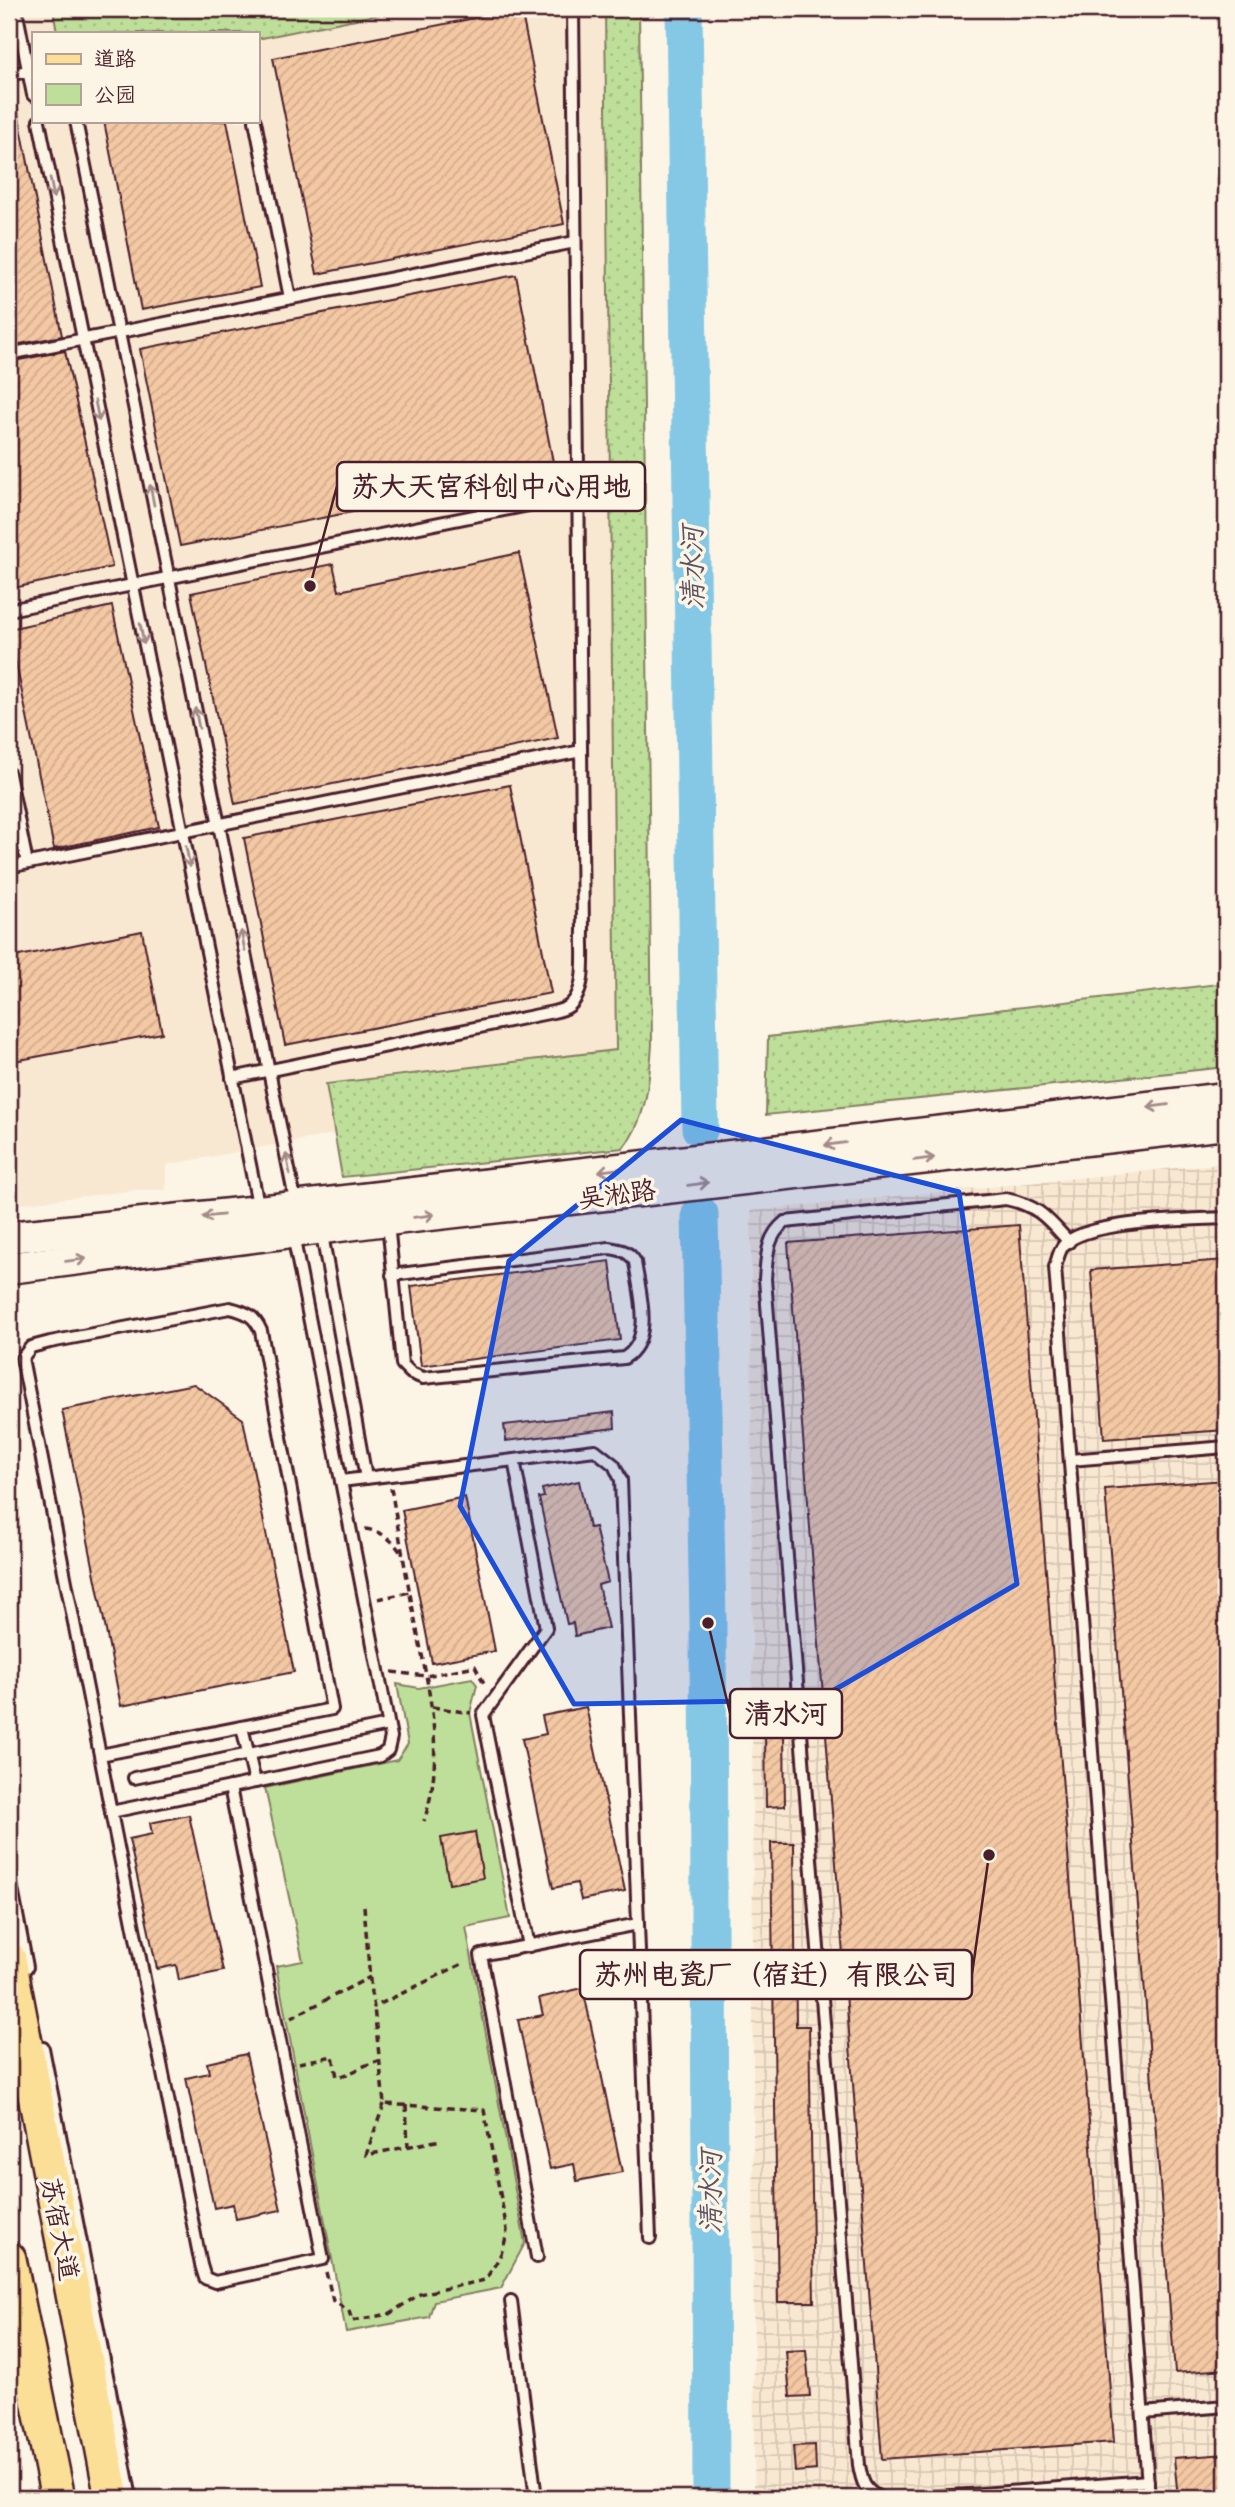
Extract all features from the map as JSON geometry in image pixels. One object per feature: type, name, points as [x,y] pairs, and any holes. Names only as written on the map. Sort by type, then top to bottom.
[{"type":"main road","name":"吴淞路","points":[[9,1268],[292,1220],[1226,1098]]},
{"type":"main road","name":"吴淞路","points":[[9,1237],[292,1220],[387,1220],[1226,1124]]},
{"type":"main road","name":"苏宿大道","points":[[19,1971],[112,2498]]},
{"type":"main road","points":[[9,2259],[58,2498]]},
{"type":"lane","points":[[16,9],[32,90]]},
{"type":"lane","points":[[232,1078],[553,1012],[568,1007],[576,998],[581,983],[583,930],[573,9]]},
{"type":"lane","points":[[9,75],[28,71]]},
{"type":"lane","points":[[38,122],[232,1078],[292,1220],[366,1478]]},
{"type":"lane","points":[[76,122],[269,1070],[292,1220],[391,1737],[388,1750],[380,1756],[111,1812]]},
{"type":"lane","points":[[255,122],[290,298]]},
{"type":"lane","points":[[9,354],[575,242]]},
{"type":"lane","points":[[9,610],[578,495]]},
{"type":"lane","points":[[9,866],[581,751]]},
{"type":"lane","points":[[9,774],[27,863]]},
{"type":"lane","points":[[880,2498],[862,2484],[859,2465],[767,1307],[765,1279],[768,1248],[774,1231],[785,1222],[1006,1199],[1028,1204],[1069,1241]]},
{"type":"lane","points":[[1149,2498],[1055,1266],[1062,1246],[1079,1235],[1121,1225],[1226,1218]]},
{"type":"lane","points":[[387,1220],[402,1364],[411,1373],[423,1378],[624,1358],[633,1353],[640,1344],[643,1329],[635,1262],[631,1254],[621,1250],[609,1248],[393,1275]]},
{"type":"lane","points":[[100,1755],[332,1709],[261,1331],[256,1320],[246,1311],[230,1308],[50,1342],[31,1347],[23,1358],[111,1812],[205,2278],[215,2282],[323,2259],[230,1787]]},
{"type":"lane","points":[[1070,1460],[1226,1447]]},
{"type":"lane","points":[[341,1481],[595,1450],[614,1465],[621,1480],[650,2238]]},
{"type":"lane","points":[[514,1460],[546,1628],[483,1715],[529,1946]]},
{"type":"lane","points":[[134,1778],[388,1725]]},
{"type":"lane","points":[[242,1727],[255,1782]]},
{"type":"lane","points":[[9,1874],[19,1971]]},
{"type":"lane","points":[[537,2256],[481,1955],[638,1924]]},
{"type":"lane","points":[[41,2036],[131,2498]]},
{"type":"lane","points":[[511,2301],[536,2498]]},
{"type":"lane","points":[[1143,2413],[1226,2406]]},
{"type":"lane","points":[[914,2498],[969,2497],[1148,2482]]},
{"type":"path","points":[[388,1475],[432,1707],[436,1757],[432,1799],[424,1821]]},
{"type":"path","points":[[350,1526],[376,1530],[393,1541],[403,1555]]},
{"type":"path","points":[[364,1601],[410,1592]]},
{"type":"path","points":[[377,1670],[426,1676],[475,1666],[493,1701]]},
{"type":"path","points":[[432,1707],[483,1715]]},
{"type":"path","points":[[364,1906],[383,2104],[366,2155],[442,2140]]},
{"type":"path","points":[[374,2007],[481,1955]]},
{"type":"path","points":[[277,2025],[370,1977]]},
{"type":"path","points":[[285,2066],[333,2056],[337,2077],[352,2074],[365,2063],[380,2061]]},
{"type":"path","points":[[323,2259],[333,2301],[349,2311],[352,2321],[389,2314],[420,2294],[485,2280],[502,2255],[507,2230],[484,2110],[383,2104]]},
{"type":"path","points":[[406,2105],[408,2147]]},
{"type":"highlighted area","points":[[681,1120],[959,1192],[1017,1584],[817,1700],[574,1704],[460,1506],[509,1261]]},
{"type":"shaded area","points":[[9,9],[605,9],[616,1051],[327,1084],[335,1134],[166,1165],[166,1190],[138,1190],[9,1205]]},
{"type":"shaded area","points":[[1226,1163],[1226,2498],[754,2498],[751,1211]]},
{"type":"green space","points":[[53,9],[405,9],[259,39],[259,32],[57,32]]},
{"type":"green space","points":[[605,9],[639,9],[652,1045],[645,1100],[637,1125],[623,1148],[342,1177],[326,1084],[616,1050]]},
{"type":"green space","points":[[1226,983],[1226,1067],[766,1115],[768,1037]]},
{"type":"green space","points":[[472,1678],[477,1685],[470,1713],[510,1918],[466,1927],[525,2243],[501,2288],[434,2301],[429,2317],[346,2332],[276,1966],[303,1961],[265,1788],[397,1760],[408,1744],[397,1684],[419,1688]]},
{"type":"building","points":[[521,9],[564,224],[317,274],[273,58]]},
{"type":"building","points":[[17,107],[62,336],[9,346],[9,108]]},
{"type":"building","points":[[104,122],[227,122],[260,287],[141,310]]},
{"type":"building","points":[[516,275],[555,472],[180,546],[140,349]]},
{"type":"building","points":[[65,351],[112,567],[9,589],[9,362]]},
{"type":"building","points":[[519,553],[558,738],[235,804],[191,593],[333,564],[339,591]]},
{"type":"building","points":[[112,606],[159,827],[54,849],[9,629]]},
{"type":"building","points":[[510,785],[551,993],[285,1045],[244,838]]},
{"type":"building","points":[[142,931],[162,1033],[9,1062],[9,958]]},
{"type":"building","points":[[1019,1225],[1114,2442],[882,2459],[788,1243]]},
{"type":"building","points":[[1226,1260],[1226,1430],[1104,1439],[1091,1270]]},
{"type":"building","points":[[610,1261],[620,1340],[421,1366],[411,1286]]},
{"type":"building","points":[[194,1384],[243,1419],[294,1672],[121,1706],[62,1410]]},
{"type":"building","points":[[614,1412],[615,1428],[506,1441],[504,1425]]},
{"type":"building","points":[[1226,1480],[1226,2369],[1175,2373],[1105,1489]]},
{"type":"building","points":[[579,1481],[589,1528],[595,1527],[608,1582],[598,1585],[608,1628],[575,1636],[573,1623],[567,1624],[539,1498],[544,1497],[542,1489]]},
{"type":"building","points":[[465,1497],[495,1651],[432,1663],[402,1510]]},
{"type":"building","points":[[586,1707],[625,1891],[581,1900],[577,1883],[553,1888],[522,1739],[546,1734],[542,1716]]},
{"type":"building","points":[[765,1731],[784,1731],[785,1806],[766,1807]]},
{"type":"building","points":[[189,1815],[223,1971],[179,1980],[176,1965],[157,1969],[129,1839],[152,1834],[150,1823]]},
{"type":"building","points":[[475,1832],[483,1878],[449,1884],[441,1838]]},
{"type":"building","points":[[771,1843],[794,1843],[796,2026],[809,2026],[814,2302],[778,2302]]},
{"type":"building","points":[[583,1988],[622,2172],[577,2181],[574,2164],[550,2169],[518,2020],[543,2015],[539,1998]]},
{"type":"building","points":[[246,2054],[281,2210],[236,2219],[233,2204],[214,2208],[186,2078],[209,2073],[207,2063]]},
{"type":"building","points":[[806,2350],[810,2396],[790,2397],[786,2351]]},
{"type":"building","points":[[815,2445],[816,2470],[795,2472],[793,2446]]},
{"type":"building","points":[[1226,2454],[1226,2498],[1178,2498],[1174,2458]]},
{"type":"waterway","name":"清水河","points":[[684,9],[700,1128]]},
{"type":"waterway","name":"清水河","points":[[700,1214],[708,1623],[711,2498]]},
{"type":"place","name":"苏大天宫科创中心用地","points":[[310,586]]},
{"type":"place","name":"清水河","points":[[708,1623]]},
{"type":"place","name":"苏州电瓷厂（宿迁）有限公司","points":[[989,1855]]}]
